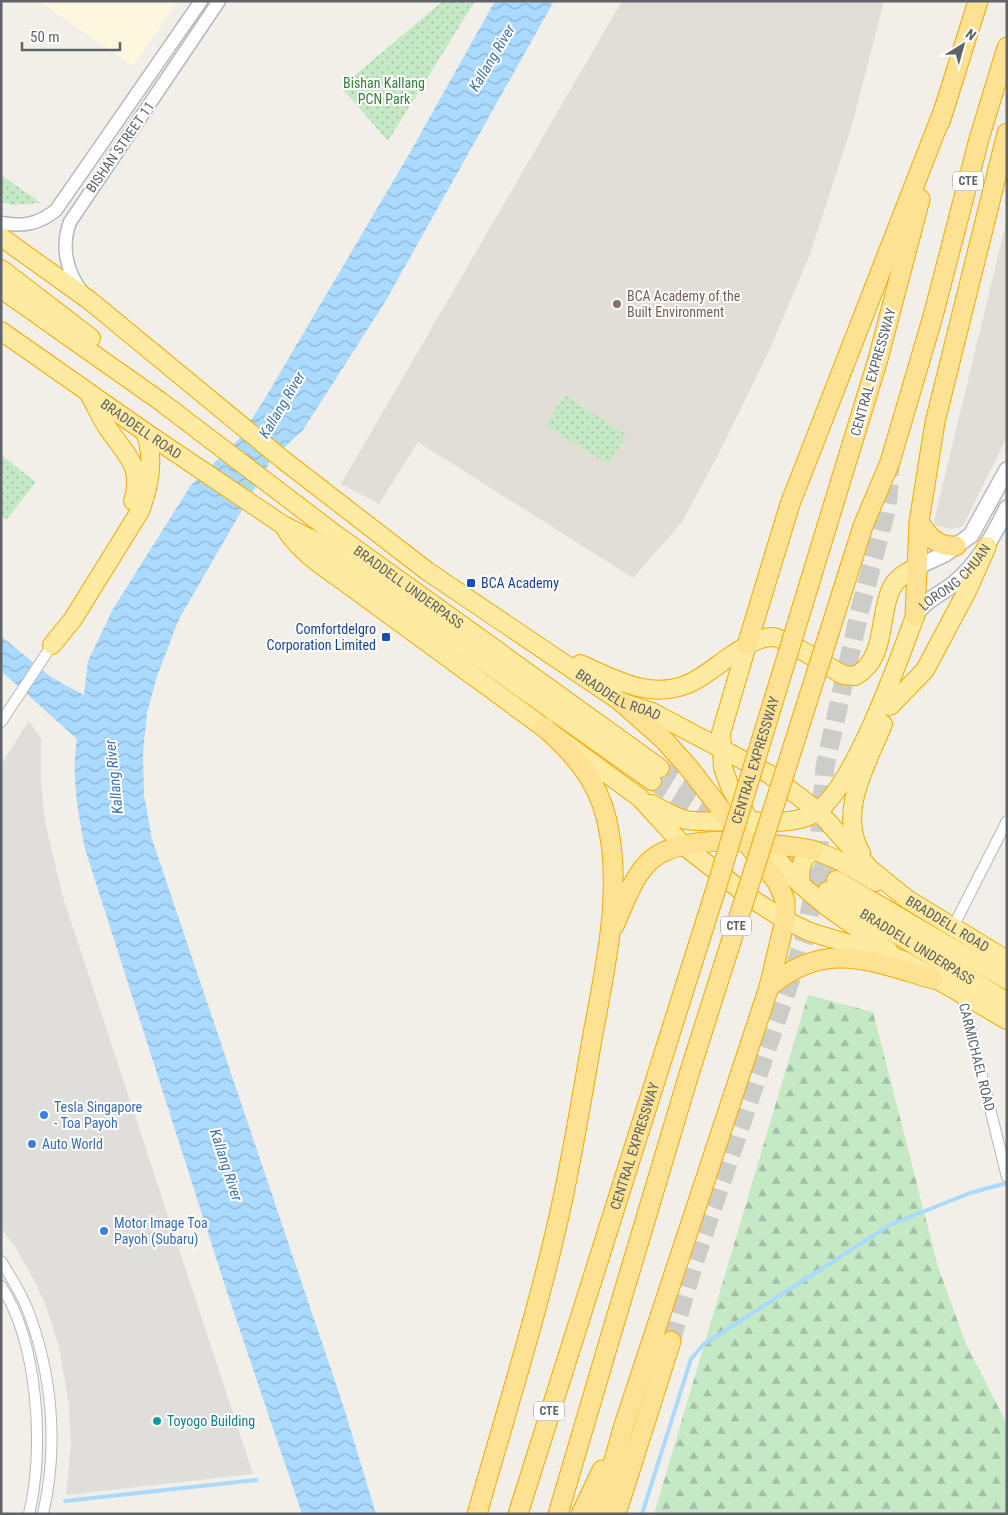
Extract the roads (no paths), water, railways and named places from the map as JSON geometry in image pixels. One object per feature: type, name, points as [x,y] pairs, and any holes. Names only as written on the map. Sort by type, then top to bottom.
[{"type":"highway","name":"CENTRAL EXPRESSWAY","points":[[518,1511],[691,969],[878,359],[944,109],[978,1]]},
{"type":"highway","name":"CTE","points":[[558,1514],[689,1074],[863,526],[890,462],[934,316],[979,138],[1007,47]]},
{"type":"highway","points":[[599,1514],[622,1428],[769,987],[785,920],[784,900],[781,890],[756,844],[749,821],[730,787],[723,768],[720,746],[721,733],[790,504],[944,109]]},
{"type":"highway","points":[[640,798],[686,820],[749,821],[800,819],[818,812],[832,798],[842,783],[880,707],[915,616],[919,522],[935,422],[1007,133]]},
{"type":"highway","name":"BRADDELL ROAD","points":[[1,237],[89,300],[233,420],[442,582],[622,702],[652,712],[720,746],[769,774],[818,812],[870,869],[907,899],[1007,960]]},
{"type":"highway","points":[[1,269],[94,341],[160,400]]},
{"type":"highway","points":[[1,289],[160,400]]},
{"type":"highway","name":"BRADDELL ROAD","points":[[1,331],[144,432],[283,525]]},
{"type":"highway","points":[[88,393],[107,427],[134,465],[136,490],[113,553]]},
{"type":"highway","name":"BRADDELL UNDERPASS","points":[[160,400],[656,774],[314,540],[283,525]]},
{"type":"highway","points":[[48,650],[73,619],[136,517],[146,492],[151,464],[151,451],[144,432]]},
{"type":"highway","points":[[919,522],[936,543],[945,546],[956,546]]},
{"type":"highway","points":[[283,525],[290,539],[302,550],[640,798],[684,845],[734,885],[785,920],[823,937],[903,960]]},
{"type":"highway","points":[[890,706],[926,670],[967,591],[987,546]]},
{"type":"highway","points":[[549,653],[639,688],[656,692],[688,684],[710,672],[747,645],[759,639],[775,636],[842,675],[855,676],[870,665],[877,650],[891,589],[900,577],[917,567]]},
{"type":"highway","points":[[870,869],[852,830],[852,808],[904,671],[918,621],[915,616]]},
{"type":"highway","points":[[622,702],[664,740],[730,821],[826,906],[933,979],[1007,1020]]},
{"type":"highway","points":[[477,1514],[534,1315],[563,1198],[610,936],[611,847],[607,822],[600,798],[579,761],[544,727]]},
{"type":"highway","points":[[610,936],[632,886],[651,860],[670,849],[705,842],[756,844],[813,850],[836,859],[907,899]]},
{"type":"highway","points":[[800,884],[800,868],[804,858],[813,850]]},
{"type":"highway","name":"BRADDELL UNDERPASS","points":[[1007,980],[832,885],[1007,1002]]},
{"type":"highway","points":[[769,987],[795,967],[829,957],[878,963],[933,979]]},
{"type":"highway","points":[[616,1514],[671,1341]]},
{"type":"highway","points":[[581,1514],[622,1428]]},
{"type":"main road","name":"LORONG CHUAN","points":[[917,567],[945,554],[972,535],[1007,470]]},
{"type":"main road","name":"LORONG CHUAN","points":[[915,616],[928,600],[940,595],[968,570],[987,546],[1007,508]]},
{"type":"street","name":"BISHAN STREET 11","points":[[1,223],[11,225],[35,223],[56,210],[201,1]]},
{"type":"street","name":"BISHAN STREET 11","points":[[89,300],[80,289],[68,267],[64,242],[70,222],[78,206],[219,1]]},
{"type":"street","points":[[1,722],[48,650]]},
{"type":"street","points":[[953,927],[1007,821]]},
{"type":"street","name":"CARMICHAEL ROAD","points":[[962,996],[1006,1175]]},
{"type":"street","points":[[1,1261],[26,1306],[39,1344],[48,1385],[52,1434],[50,1476],[43,1514]]},
{"type":"street","points":[[1,1286],[20,1324],[34,1388],[37,1429],[35,1484],[29,1514]]},
{"type":"water","name":"Kallang River","points":[[495,1],[554,1],[385,302],[303,430],[271,460],[179,619],[157,676],[147,713],[143,752],[144,795],[152,839],[344,1408],[376,1514],[302,1514],[227,1292],[85,849],[75,780],[77,739],[1,671],[1,636],[51,677],[84,695],[88,661],[113,609],[191,485],[240,438],[264,400],[408,156]]},
{"type":"waterway","points":[[642,1514],[691,1359],[704,1344],[890,1225],[970,1193],[1007,1183]]},
{"type":"waterway","points":[[65,1501],[256,1480]]},
{"type":"tunnel","points":[[671,1341],[696,1257],[805,937],[816,880],[825,766],[860,610],[885,515],[890,463]]},
{"type":"tunnel","points":[[660,768],[713,801]]},
{"type":"tunnel","points":[[652,781],[721,825]]},
{"type":"tunnel","points":[[791,851],[836,880]]},
{"type":"tunnel","points":[[790,868],[827,891]]},
{"type":"place","name":"BCA Academy of the Built Environment","points":[[617,304]]},
{"type":"place","name":"BCA Academy","points":[[471,583]]},
{"type":"place","name":"Comfortdelgro Corporation Limited","points":[[386,637]]},
{"type":"place","name":"Tesla Singapore - Toa Payoh","points":[[44,1115]]},
{"type":"place","name":"Auto World","points":[[32,1144]]},
{"type":"place","name":"Motor Image Toa Payoh (Subaru)","points":[[104,1231]]},
{"type":"place","name":"Toyogo Building","points":[[157,1421]]},
{"type":"park label","name":"Bishan Kallang PCN Park","points":[[384,92]]}]
